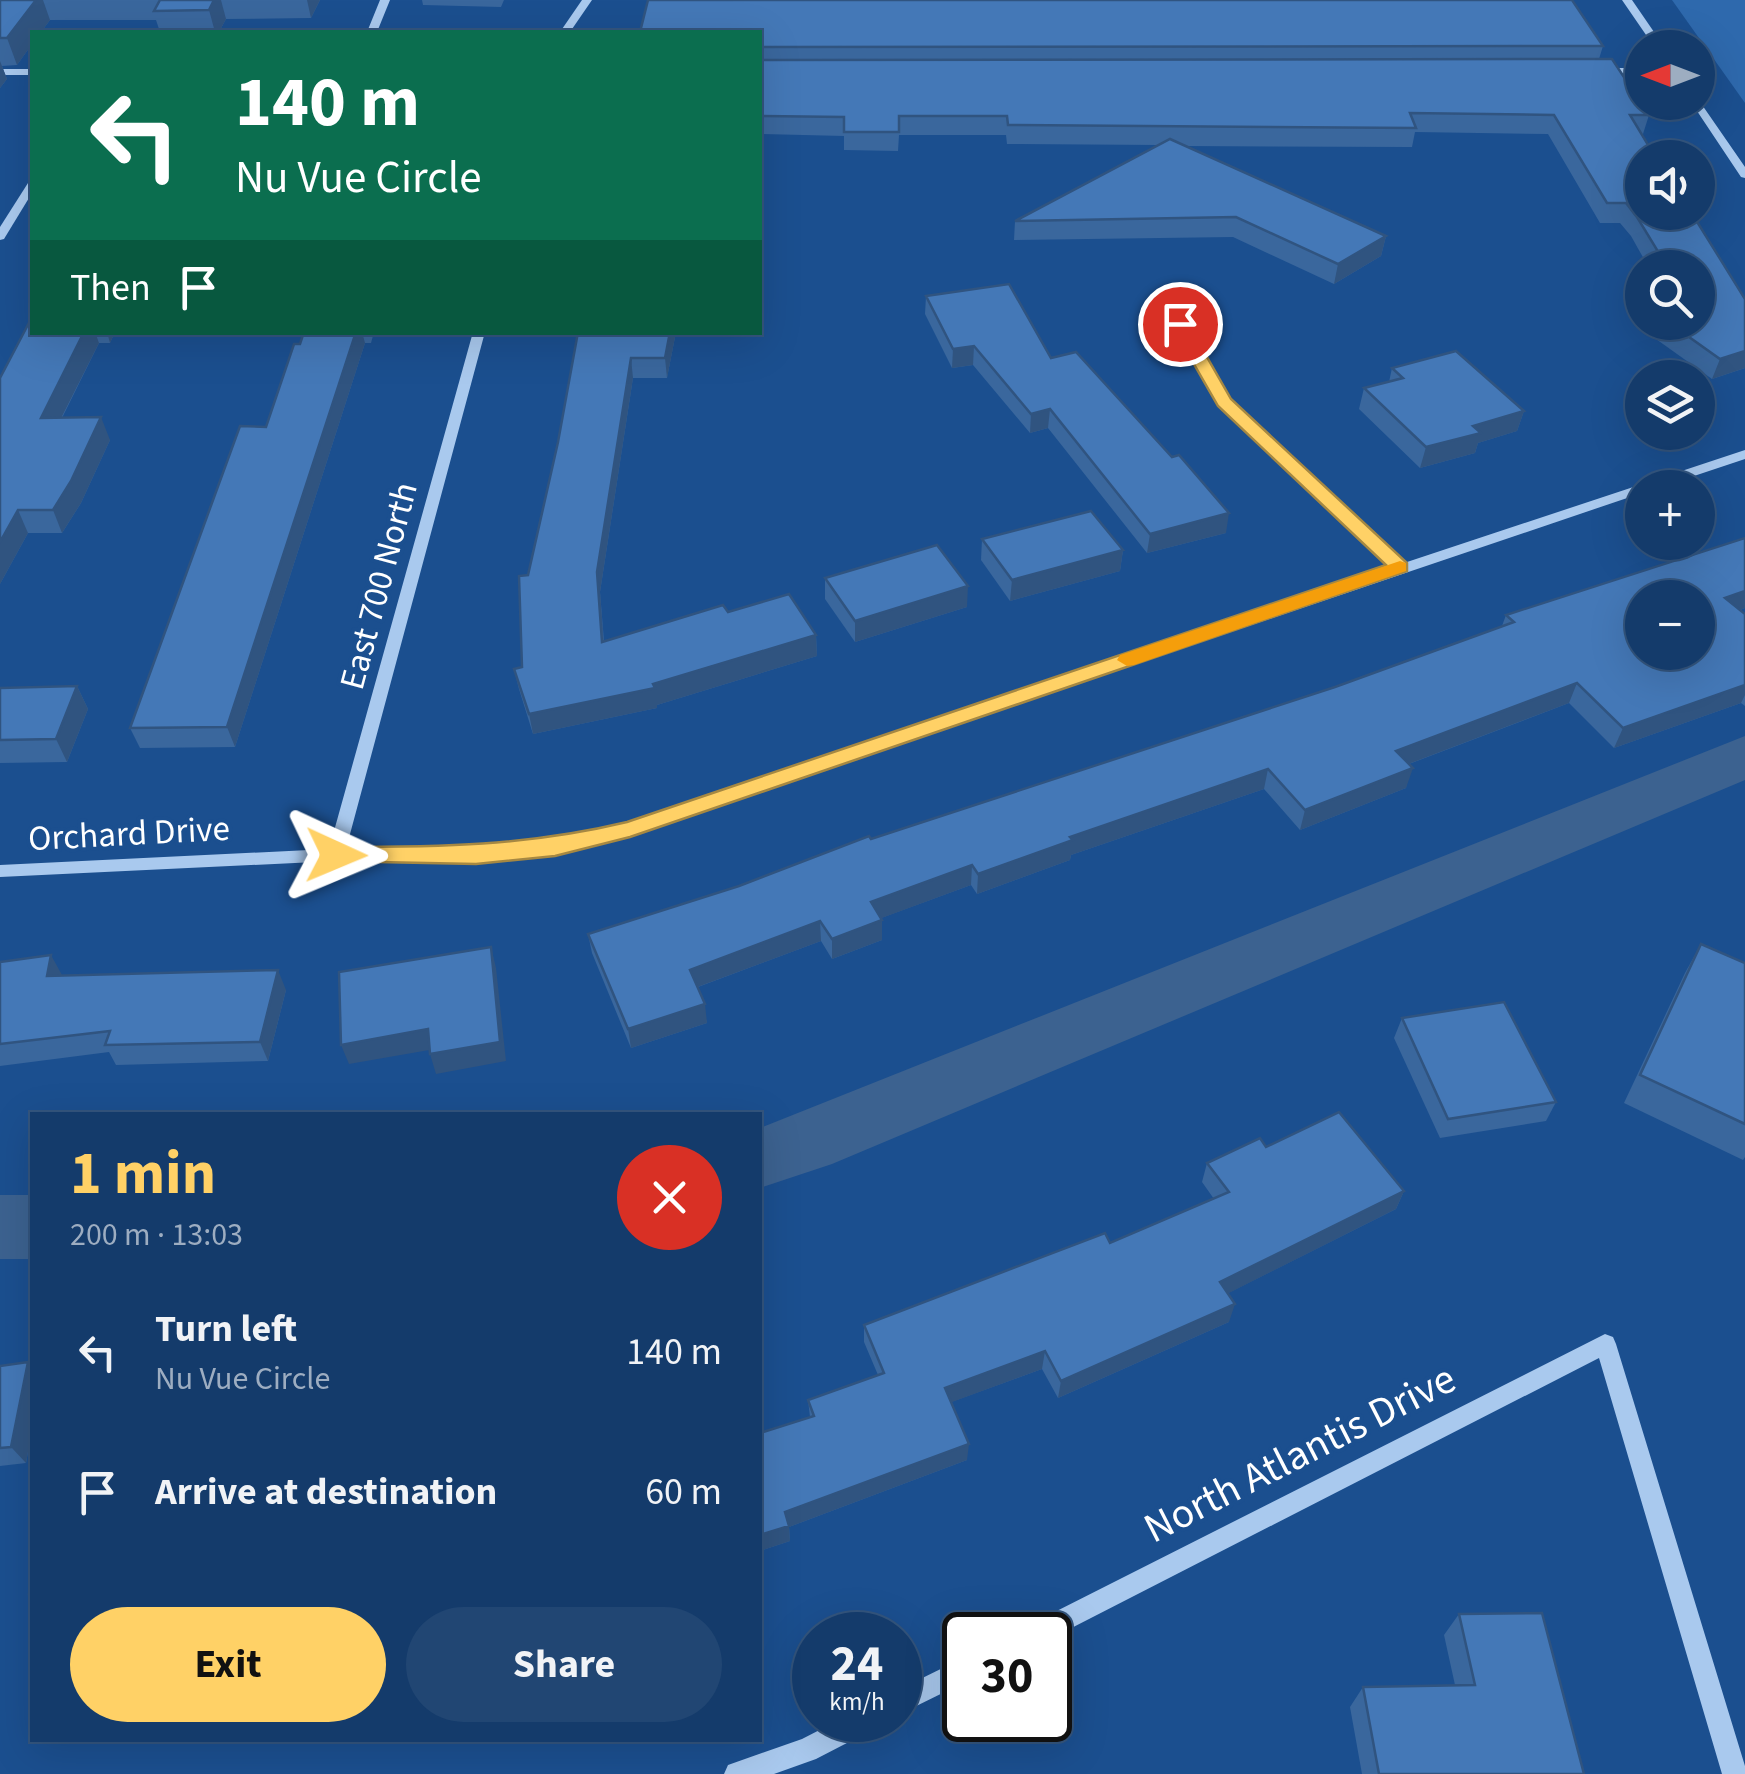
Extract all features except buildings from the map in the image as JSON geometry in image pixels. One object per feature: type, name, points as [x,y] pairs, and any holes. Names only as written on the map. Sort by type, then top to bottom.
[{"type":"street","points":[[373,30],[385,0]]},
{"type":"street","points":[[566,30],[587,0]]},
{"type":"street","points":[[1628,0],[1648,30]]},
{"type":"street","points":[[1593,71],[1625,70]]},
{"type":"street","points":[[0,72],[30,72]]},
{"type":"street","points":[[1708,120],[1745,176]]},
{"type":"street","points":[[0,236],[30,188]]},
{"type":"street","points":[[1180,324],[1224,402],[1400,567]]},
{"type":"street","name":"East 700 North","points":[[336,855],[479,335]]},
{"type":"street","name":"Orchard Drive","points":[[1697,470],[1745,454]]},
{"type":"street","name":"Orchard Drive","points":[[0,870],[336,855],[476,856],[555,847],[630,829],[1625,494]]},
{"type":"street","name":"North Atlantis Drive","points":[[1072,1615],[1604,1344],[1736,1774]]},
{"type":"street","points":[[737,1774],[823,1742]]},
{"type":"shaded area","points":[[1672,0],[1745,0],[1745,103],[1715,61],[1715,30],[1693,30]]},
{"type":"waterway","points":[[762,1157],[807,1143],[1745,757]]},
{"type":"waterway","points":[[0,1227],[30,1227]]},
{"type":"slow traffic","points":[[1127,660],[1400,567]]},
{"type":"route","points":[[336,855],[476,856],[555,847],[630,829],[1400,567],[1224,402],[1180,324]]}]
